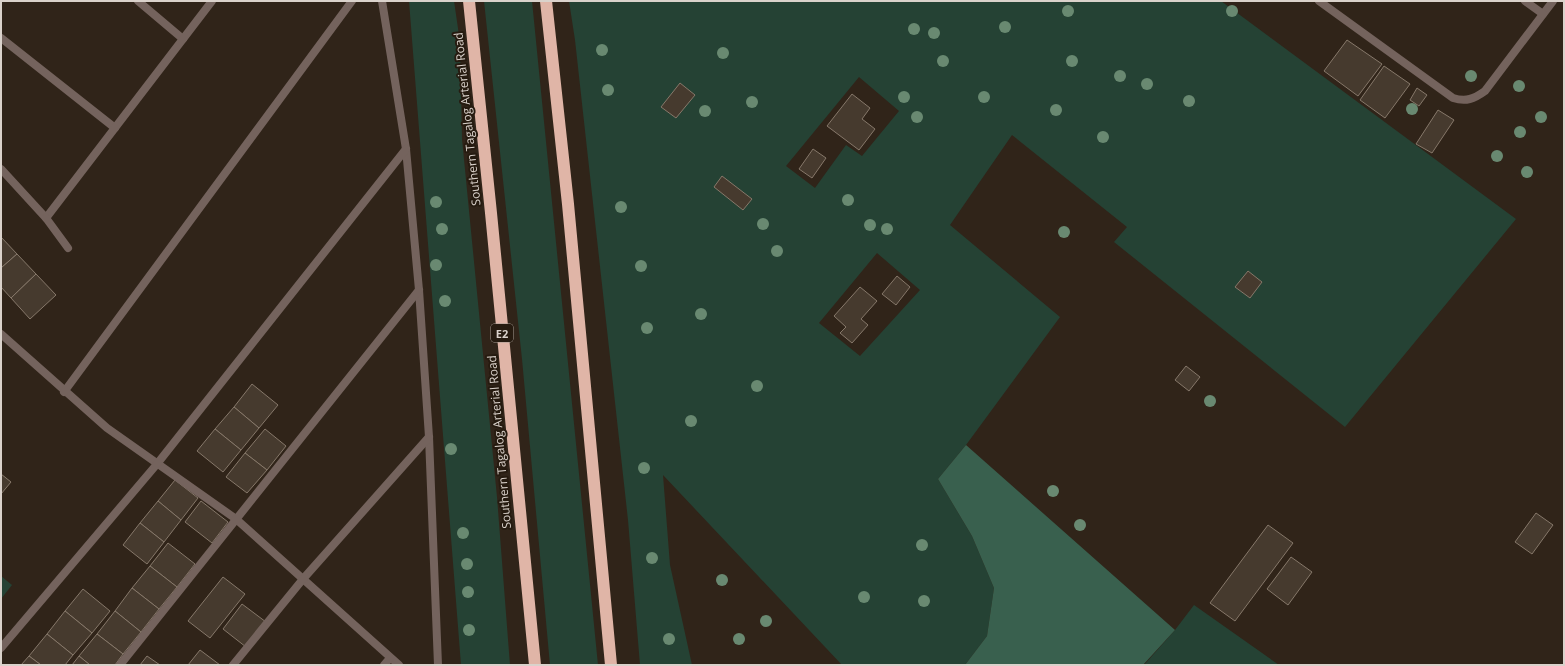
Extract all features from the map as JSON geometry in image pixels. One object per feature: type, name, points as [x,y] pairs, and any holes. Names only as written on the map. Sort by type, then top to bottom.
[{"type":"highway","name":"Southern Tagalog Arterial Road","points":[[469,1],[491,213],[534,665]]},
{"type":"highway","points":[[546,1],[568,212],[611,665]]},
{"type":"street","points":[[138,1],[183,39]]},
{"type":"street","points":[[46,218],[212,1]]},
{"type":"street","points":[[64,392],[352,1]]},
{"type":"street","points":[[382,1],[406,149],[418,290],[429,437],[438,665]]},
{"type":"street","points":[[1319,1],[1453,98],[1460,100],[1467,100],[1485,91],[1553,1]]},
{"type":"street","points":[[1525,1],[1543,14]]},
{"type":"street","points":[[1,38],[115,128]]},
{"type":"street","points":[[1,648],[157,464],[406,149]]},
{"type":"street","points":[[1,169],[46,218],[68,248]]},
{"type":"street","points":[[120,665],[418,290]]},
{"type":"street","points":[[1,335],[64,392],[107,428],[236,519],[399,665]]},
{"type":"street","points":[[233,665],[302,579],[429,437]]},
{"type":"street","points":[[384,665],[390,658]]},
{"type":"green space","points":[[409,1],[454,1],[460,42],[462,139],[497,497],[510,665],[461,665]]},
{"type":"green space","points":[[484,1],[532,1],[598,665],[550,665],[522,359]]},
{"type":"green space","points":[[569,1],[1221,1],[1516,219],[1345,427],[1114,242],[1127,227],[1012,135],[950,225],[1060,317],[966,445],[938,479],[972,536],[994,588],[987,636],[965,665],[842,665],[663,475],[670,565],[692,665],[640,665],[628,520],[575,40]],"holes":[[[859,77],[899,111],[862,156],[846,145],[815,188],[786,166]],[[877,253],[920,290],[860,356],[819,323]]]},
{"type":"green space","points":[[966,445],[1175,630],[1143,665],[965,665],[987,636],[994,588],[972,536],[938,479]]},
{"type":"green space","points":[[1,576],[12,585],[1,599]]},
{"type":"green space","points":[[1194,605],[1279,665],[1144,665],[1175,630]]},
{"type":"building","points":[[1347,40],[1382,64],[1358,96],[1324,71]]},
{"type":"building","points":[[1384,66],[1410,84],[1385,118],[1360,100]]},
{"type":"building","points":[[680,83],[695,95],[676,118],[661,107]]},
{"type":"building","points":[[1417,88],[1427,95],[1419,106],[1410,100]]},
{"type":"building","points":[[852,94],[870,108],[862,119],[875,129],[859,150],[827,126]]},
{"type":"building","points":[[1438,110],[1454,120],[1432,153],[1416,144]]},
{"type":"building","points":[[813,149],[826,158],[812,178],[799,169]]},
{"type":"building","points":[[722,176],[752,199],[743,210],[714,187]]},
{"type":"building","points":[[1,237],[17,254],[1,268]]},
{"type":"building","points":[[17,254],[36,274],[11,298],[1,287],[1,268]]},
{"type":"building","points":[[1248,271],[1262,282],[1250,298],[1235,287]]},
{"type":"building","points":[[36,274],[56,295],[30,319],[11,298]]},
{"type":"building","points":[[897,276],[910,287],[896,305],[882,294]]},
{"type":"building","points":[[860,287],[877,301],[861,319],[868,325],[852,343],[840,333],[846,327],[834,316]]},
{"type":"building","points":[[1186,366],[1200,377],[1189,391],[1175,380]]},
{"type":"building","points":[[252,384],[278,405],[259,428],[234,407]]},
{"type":"building","points":[[234,407],[259,428],[241,450],[215,429]]},
{"type":"building","points":[[215,429],[241,450],[223,472],[197,451]]},
{"type":"building","points":[[265,429],[286,446],[267,470],[245,453]]},
{"type":"building","points":[[245,453],[267,470],[247,493],[226,477]]},
{"type":"building","points":[[1,474],[11,482],[1,494]]},
{"type":"building","points":[[175,480],[198,498],[181,520],[158,501]]},
{"type":"building","points":[[158,501],[181,520],[164,542],[140,523]]},
{"type":"building","points":[[201,501],[228,522],[212,543],[185,522]]},
{"type":"building","points":[[1536,513],[1553,525],[1532,554],[1515,542]]},
{"type":"building","points":[[140,523],[164,542],[147,564],[123,545]]},
{"type":"building","points":[[1268,525],[1293,543],[1235,621],[1210,603]]},
{"type":"building","points":[[168,543],[195,564],[177,587],[150,566]]},
{"type":"building","points":[[1291,557],[1312,572],[1288,605],[1267,589]]},
{"type":"building","points":[[150,566],[177,587],[159,609],[132,588]]},
{"type":"building","points":[[223,577],[245,594],[210,638],[188,621]]},
{"type":"building","points":[[132,588],[159,609],[141,632],[115,611]]},
{"type":"building","points":[[83,589],[110,611],[92,633],[65,611]]},
{"type":"building","points":[[242,604],[266,622],[246,647],[223,629]]},
{"type":"building","points":[[65,611],[92,633],[73,655],[47,634]]},
{"type":"building","points":[[115,611],[141,632],[123,654],[97,634]]},
{"type":"building","points":[[47,634],[73,655],[65,665],[41,665],[29,656]]},
{"type":"building","points":[[97,634],[123,654],[115,665],[90,665],[79,656]]},
{"type":"building","points":[[200,650],[220,665],[188,665]]},
{"type":"building","points":[[29,656],[41,665],[21,665]]},
{"type":"building","points":[[79,656],[90,665],[72,665]]},
{"type":"building","points":[[147,656],[160,665],[140,665]]}]
